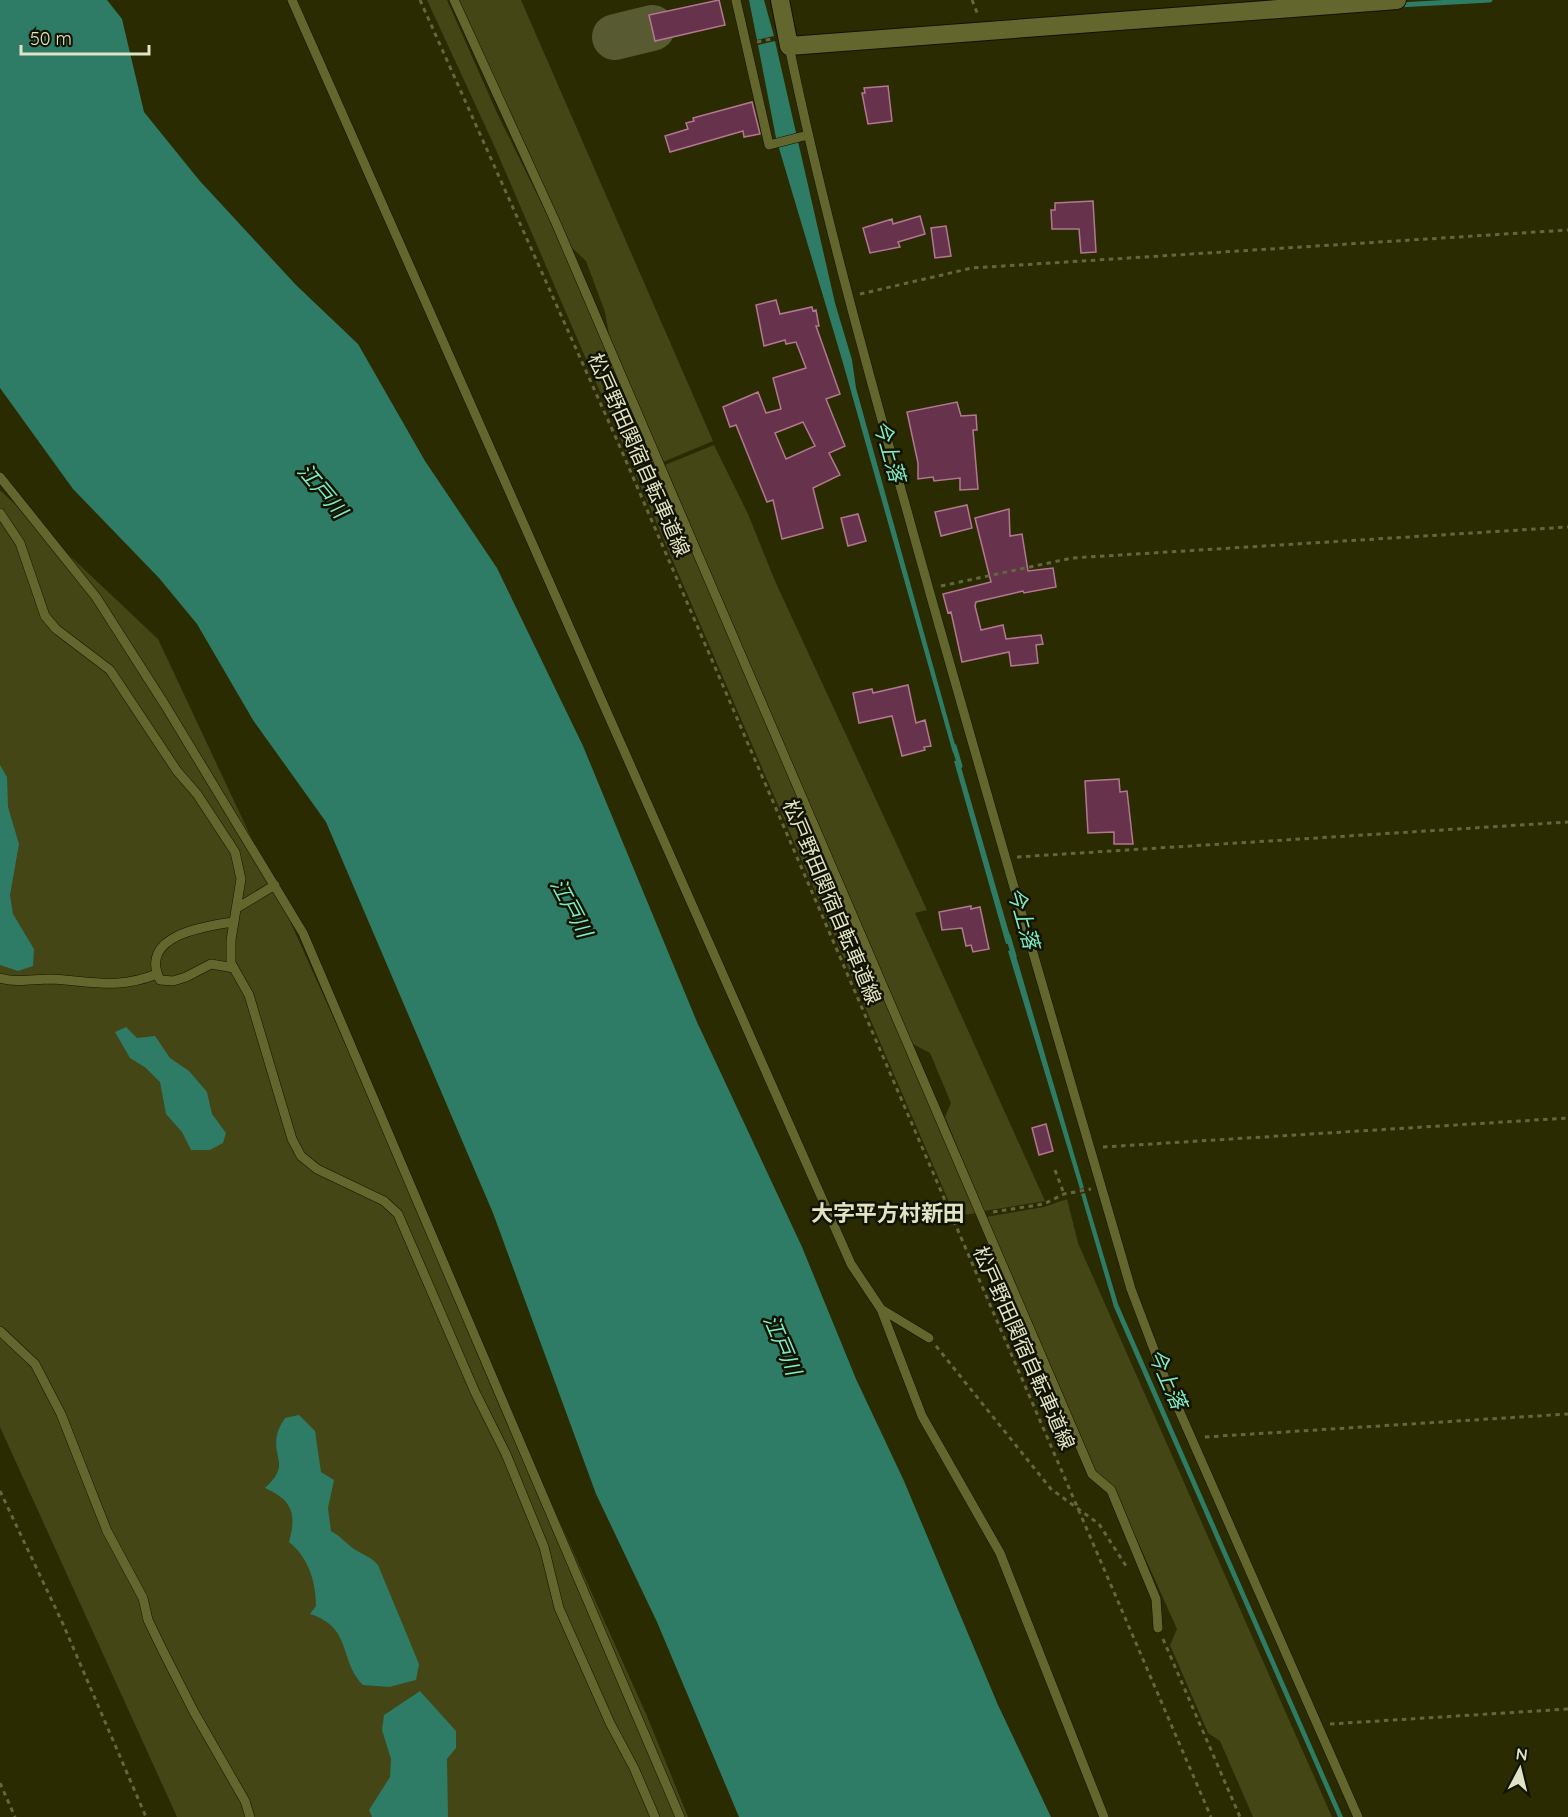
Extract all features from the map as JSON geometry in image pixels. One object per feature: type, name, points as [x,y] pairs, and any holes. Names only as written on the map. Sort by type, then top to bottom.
[{"type":"street","points":[[780,0],[788,41],[1397,0]]},
{"type":"lane","points":[[292,0],[851,1264],[881,1309],[922,1416],[1000,1553],[1104,1817]]},
{"type":"lane","points":[[454,0],[556,223],[1092,1474],[1110,1490],[1115,1501],[1156,1599],[1158,1628]]},
{"type":"lane","points":[[736,0],[769,145],[806,135]]},
{"type":"lane","points":[[788,41],[806,135],[929,589],[1141,1318],[1358,1817]]},
{"type":"lane","points":[[0,477],[96,597],[275,885],[317,961],[680,1817]]},
{"type":"lane","points":[[0,513],[20,543],[45,616],[56,629],[110,670],[177,771],[197,794],[235,852],[240,879],[231,963],[249,995],[292,1139],[301,1156],[317,1169],[384,1201],[398,1215],[536,1526],[544,1547],[559,1608],[655,1817]]},
{"type":"lane","points":[[237,908],[275,885]]},
{"type":"lane","points":[[234,922],[209,925],[173,937],[157,954],[154,969],[160,980],[173,981],[211,964],[234,968]]},
{"type":"lane","points":[[0,978],[14,982],[52,979],[114,984],[139,981],[157,974]]},
{"type":"lane","points":[[881,1309],[929,1338]]},
{"type":"lane","points":[[0,1331],[35,1364],[61,1414],[107,1531],[143,1598],[148,1620],[194,1712],[245,1801],[250,1817]]},
{"type":"path","name":"松戸野田関宿自転車道線","points":[[420,0],[624,458],[1212,1817]]},
{"type":"path","points":[[746,44],[788,41]]},
{"type":"path","points":[[849,296],[972,268],[1568,230]]},
{"type":"path","points":[[929,589],[1072,558],[1568,526]]},
{"type":"path","points":[[1006,857],[1568,822]]},
{"type":"path","points":[[1090,1148],[1568,1118]]},
{"type":"path","points":[[1055,1170],[1064,1194]]},
{"type":"path","points":[[951,1218],[1044,1204],[1064,1194],[1093,1189]]},
{"type":"path","points":[[929,1338],[1052,1490],[1099,1524],[1131,1573]]},
{"type":"path","points":[[1192,1438],[1568,1414]]},
{"type":"path","points":[[0,1491],[63,1624],[146,1817]]},
{"type":"path","points":[[1158,1628],[1240,1817]]},
{"type":"path","points":[[1317,1725],[1568,1709]]},
{"type":"path","points":[[0,1784],[15,1817]]},
{"type":"shaded area","points":[[427,0],[447,0],[497,113],[557,235],[977,1213],[955,1216],[493,143]]},
{"type":"shaded area","points":[[458,0],[521,0],[713,441],[663,462],[609,335],[605,312],[586,261],[570,246]]},
{"type":"shaded area","points":[[714,445],[748,514],[775,581],[927,910],[915,913],[1045,1201],[984,1211],[945,1117],[951,1103],[930,1053],[911,1043],[665,465]]},
{"type":"shaded area","points":[[0,490],[158,639],[281,901],[647,1716],[688,1817],[177,1817],[0,1427]]},
{"type":"shaded area","points":[[1067,1199],[1078,1243],[1332,1817],[1253,1817],[1220,1741],[1208,1733],[1170,1645],[1177,1629],[1113,1486],[1096,1473],[986,1217],[1044,1207]]},
{"type":"water","name":"江戸川","points":[[0,0],[107,0],[122,19],[144,112],[199,180],[296,285],[358,344],[425,461],[497,568],[583,746],[697,1022],[802,1247],[856,1379],[904,1481],[998,1705],[1051,1817],[739,1817],[657,1622],[596,1494],[493,1213],[326,822],[253,720],[197,624],[159,578],[73,489],[0,388]]},
{"type":"water","points":[[749,0],[764,0],[774,36],[757,40]]},
{"type":"water","points":[[775,41],[835,303],[852,360],[856,388],[957,752],[953,753],[843,363],[776,138],[758,45]]},
{"type":"water","points":[[959,760],[1012,943],[1006,944],[954,761]]},
{"type":"water","points":[[0,765],[7,777],[8,807],[19,844],[10,895],[13,914],[34,949],[33,966],[18,971],[0,965]]},
{"type":"water","points":[[1014,949],[1084,1188],[1080,1189],[1008,951]]},
{"type":"water","points":[[126,1027],[137,1038],[155,1036],[170,1058],[189,1071],[207,1092],[212,1114],[226,1133],[223,1143],[210,1150],[191,1150],[182,1132],[166,1114],[160,1082],[146,1068],[130,1058],[115,1032]]},
{"type":"water","points":[[1085,1193],[1118,1304],[1343,1817],[1338,1817],[1114,1307],[1081,1194]]},
{"type":"water","points":[[299,1415],[315,1431],[321,1472],[334,1480],[328,1508],[331,1531],[378,1565],[419,1664],[416,1680],[389,1687],[363,1685],[355,1675],[333,1627],[310,1614],[316,1606],[314,1588],[306,1562],[289,1542],[292,1523],[290,1509],[281,1497],[265,1488],[273,1480],[279,1467],[276,1443],[279,1428],[285,1418]]},
{"type":"water","points":[[420,1691],[456,1731],[456,1748],[447,1759],[448,1817],[372,1817],[369,1810],[390,1777],[391,1759],[382,1730],[384,1715]]},
{"type":"building","points":[[719,0],[725,25],[655,41],[649,15]]},
{"type":"building","points":[[888,86],[892,121],[868,124],[862,93],[865,93],[864,88]]},
{"type":"building","points":[[752,102],[760,134],[744,137],[743,131],[670,152],[665,136],[688,129],[686,123],[694,121],[693,118]]},
{"type":"building","points":[[1093,201],[1096,252],[1081,253],[1079,229],[1052,229],[1051,210],[1055,210],[1055,203]]},
{"type":"building","points":[[920,216],[925,234],[898,242],[900,247],[870,253],[863,228],[892,219],[893,224]]},
{"type":"building","points":[[946,226],[951,256],[935,258],[931,228]]},
{"type":"building","points":[[776,300],[780,314],[812,307],[813,311],[816,310],[819,326],[816,326],[840,394],[826,399],[845,446],[829,453],[840,475],[813,488],[823,528],[782,539],[773,500],[767,502],[736,425],[730,427],[723,407],[758,392],[766,413],[781,409],[773,378],[806,368],[796,342],[786,344],[785,340],[764,346],[756,305]],"holes":[[[803,422],[815,446],[786,459],[775,433]]]},
{"type":"building","points":[[957,402],[961,416],[976,415],[977,430],[973,430],[978,489],[960,490],[960,478],[934,481],[933,477],[918,479],[918,463],[907,412]]},
{"type":"building","points":[[967,505],[972,528],[941,536],[935,512]]},
{"type":"building","points":[[1009,509],[1010,536],[1022,534],[1028,571],[1053,568],[1056,587],[1024,593],[1023,591],[976,602],[975,606],[981,630],[1003,625],[1006,639],[1041,635],[1043,644],[1036,645],[1038,663],[1011,666],[1009,652],[962,662],[951,612],[948,613],[943,594],[991,582],[975,518]]},
{"type":"building","points":[[858,514],[866,541],[848,546],[841,518]]},
{"type":"building","points":[[908,685],[916,723],[925,720],[931,746],[924,747],[925,750],[902,756],[892,716],[859,723],[853,693],[872,689],[873,693]]},
{"type":"building","points":[[1119,779],[1120,792],[1127,791],[1133,844],[1114,844],[1114,832],[1088,833],[1085,781]]},
{"type":"building","points":[[971,906],[971,909],[980,907],[989,949],[973,952],[971,945],[966,946],[962,928],[942,930],[939,912]]},
{"type":"building","points":[[1046,1124],[1053,1151],[1039,1155],[1032,1128]]},
{"type":"waterway","points":[[1398,5],[1490,0]]},
{"type":"waterway","name":"今上落","points":[[954,746],[960,766]]},
{"type":"waterway","name":"今上落","points":[[1008,936],[1014,956]]},
{"type":"taxiway","points":[[615,37],[652,28]]},
{"type":"district","name":"大字平方村新田","points":[[888,1213]]}]
